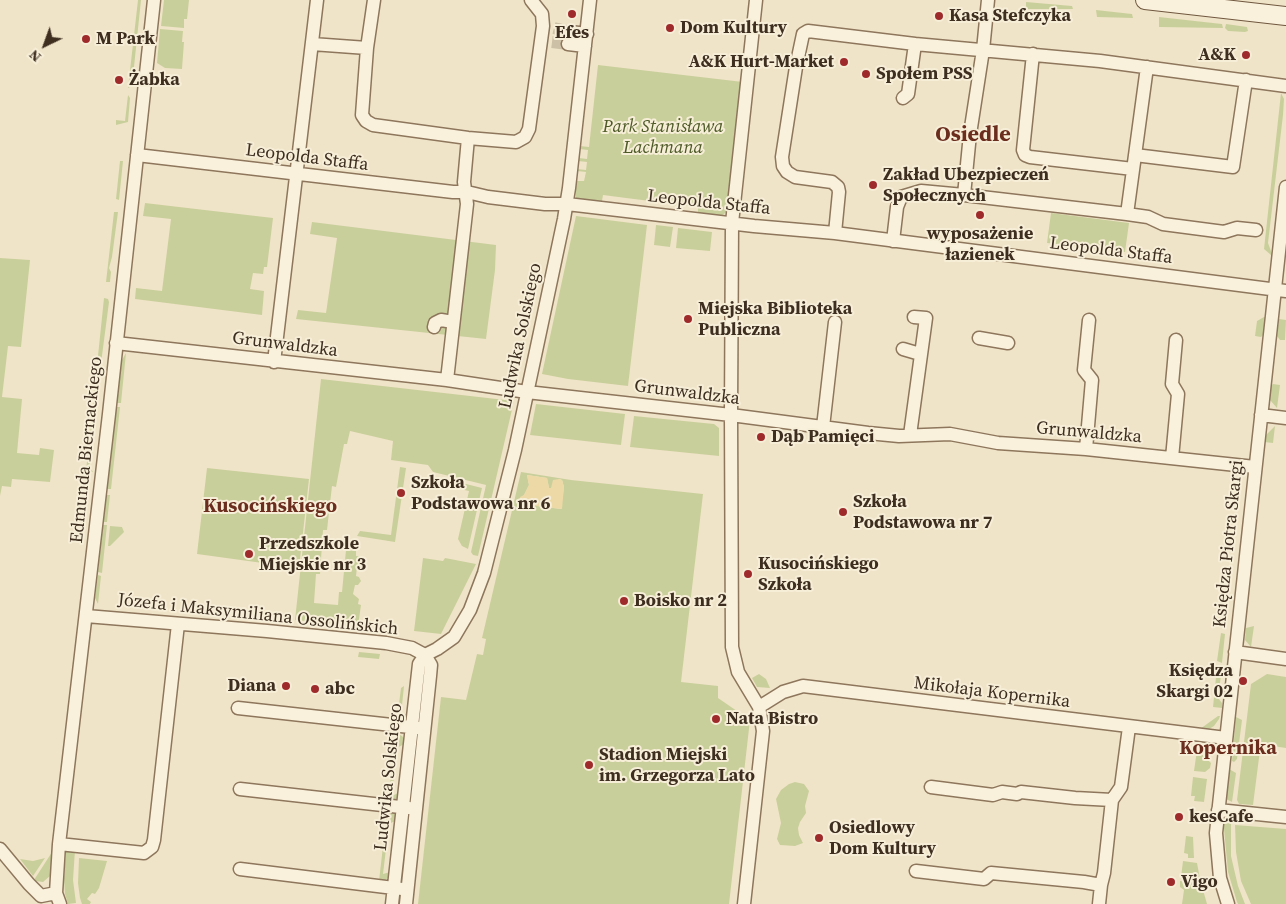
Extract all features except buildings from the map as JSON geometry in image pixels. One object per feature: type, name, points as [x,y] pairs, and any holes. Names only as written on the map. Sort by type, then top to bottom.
[{"type":"street","name":"Edmunda Biernackiego","points":[[58,899],[59,844],[154,0]]},
{"type":"street","points":[[274,362],[317,0]]},
{"type":"street","points":[[374,0],[367,48],[362,115],[366,121],[374,126],[516,142],[525,137],[529,129],[548,27],[542,14],[531,0]]},
{"type":"street","name":"Ludwika Solskiego","points":[[392,904],[419,664],[425,655],[454,637],[470,610],[481,583],[515,450],[567,204],[590,0]]},
{"type":"street","points":[[744,904],[763,731],[759,707],[738,672],[732,647],[732,223],[756,0]]},
{"type":"street","points":[[964,195],[988,0]]},
{"type":"street","points":[[1145,0],[1286,16]]},
{"type":"street","points":[[835,233],[838,187],[832,182],[795,177],[787,172],[783,166],[782,158],[789,107],[803,34],[808,31],[914,44],[1147,66],[1286,86]]},
{"type":"street","points":[[569,38],[586,40]]},
{"type":"street","points":[[312,44],[367,48]]},
{"type":"street","points":[[903,98],[908,94],[914,44]]},
{"type":"street","points":[[1033,54],[1022,150],[1025,155],[1133,169]]},
{"type":"street","points":[[1127,214],[1147,66]]},
{"type":"street","points":[[1135,155],[1233,167],[1246,80]]},
{"type":"street","points":[[447,380],[467,204],[467,192],[464,182],[468,138]]},
{"type":"street","name":"Leopolda Staffa","points":[[137,155],[467,192],[488,197],[545,204],[567,204],[835,233],[1042,261],[1281,290]]},
{"type":"street","name":"Księdza Piotra Skargi","points":[[1228,904],[1220,878],[1216,833],[1261,415],[1281,290],[1286,187]]},
{"type":"street","points":[[893,241],[897,207],[901,198],[921,191],[1127,214],[1148,217],[1163,224],[1224,232],[1237,228],[1256,230]]},
{"type":"street","points":[[910,435],[926,318],[914,317]]},
{"type":"street","points":[[434,327],[435,322],[441,320],[453,322]]},
{"type":"street","points":[[1086,449],[1092,380],[1084,370],[1089,320]]},
{"type":"street","points":[[823,427],[835,322]]},
{"type":"street","points":[[979,338],[1008,343]]},
{"type":"street","points":[[1172,458],[1178,394],[1172,384],[1176,340]]},
{"type":"street","name":"Grunwaldzka","points":[[116,344],[447,380],[527,392],[731,415],[868,433],[950,434],[998,443],[1086,449],[1255,467]]},
{"type":"street","points":[[903,349],[920,354]]},
{"type":"street","points":[[1261,415],[1286,418]]},
{"type":"street","name":"Józefa i Maksymiliana Ossolińskich","points":[[86,616],[386,643],[412,648],[425,655]]},
{"type":"street","points":[[59,844],[144,853],[152,847],[178,624]]},
{"type":"street","points":[[1235,652],[1286,659]]},
{"type":"street","name":"Ludwika Solskiego","points":[[406,904],[431,665],[425,655]]},
{"type":"street","name":"Mikołaja Kopernika","points":[[759,707],[783,692],[803,686],[1129,728],[1226,738]]},
{"type":"street","points":[[238,708],[424,729]]},
{"type":"street","points":[[1099,904],[1100,885],[1107,854],[1112,800],[1121,787],[1129,728]]},
{"type":"street","points":[[931,787],[993,794],[1002,792],[1017,794],[1021,792],[1112,800]]},
{"type":"street","points":[[240,789],[416,808]]},
{"type":"street","points":[[1218,810],[1286,816]]},
{"type":"street","points":[[0,849],[29,884],[38,900],[58,899]]},
{"type":"street","points":[[240,870],[407,890]]},
{"type":"street","points":[[916,871],[984,879],[991,873],[1100,885]]},
{"type":"green space","points":[[138,0],[141,0],[132,86],[128,88]]},
{"type":"green space","points":[[164,0],[189,0],[187,19],[184,19],[184,28],[161,26]]},
{"type":"green space","points":[[1026,2],[1072,6],[1073,9],[1028,9],[1026,8]]},
{"type":"green space","points":[[1096,10],[1132,14],[1133,18],[1097,17]]},
{"type":"green space","points":[[1159,17],[1222,24],[1223,28],[1159,27]]},
{"type":"green space","points":[[1226,24],[1247,27],[1248,31],[1228,31],[1225,28]]},
{"type":"green space","points":[[160,29],[183,31],[182,69],[165,68],[157,63]]},
{"type":"green space","name":"Park Stanisława Lachmana","points":[[598,65],[743,82],[727,211],[724,214],[721,216],[698,214],[698,207],[603,195],[602,201],[599,203],[576,198],[576,181],[584,181],[586,172],[577,171],[577,169],[586,170],[587,162],[578,161],[579,158],[587,159],[588,150],[579,149],[580,146],[589,147]]},
{"type":"green space","points":[[1281,93],[1284,99],[1283,115],[1268,243],[1271,255],[1264,249]]},
{"type":"green space","points":[[128,95],[130,98],[128,122],[116,125],[116,120],[125,121]]},
{"type":"green space","points":[[120,161],[123,161],[119,200],[116,199]]},
{"type":"green space","points":[[145,203],[273,218],[267,267],[264,267],[263,274],[253,273],[250,289],[264,291],[262,315],[135,299],[136,288],[162,291],[171,219],[143,216]]},
{"type":"green space","points":[[114,212],[118,212],[109,268],[111,272],[110,282],[106,282]]},
{"type":"green space","points":[[1051,213],[1129,223],[1125,252],[1047,243]]},
{"type":"green space","points":[[576,216],[647,225],[628,386],[542,374]]},
{"type":"green space","points":[[312,222],[496,245],[495,270],[486,339],[296,319],[298,310],[326,313],[337,238],[310,234]]},
{"type":"green space","points":[[656,225],[673,227],[670,247],[654,245]]},
{"type":"green space","points":[[678,228],[712,232],[710,251],[676,248]]},
{"type":"green space","points":[[0,258],[30,260],[21,347],[8,346],[2,397],[22,399],[17,453],[39,455],[40,448],[54,450],[50,482],[12,479],[11,487],[2,486],[0,496]]},
{"type":"green space","points":[[104,298],[108,299],[109,302],[97,394],[92,457],[89,466],[93,472],[86,471]]},
{"type":"green space","points":[[1266,317],[1264,334],[1261,337],[1255,336],[1257,321]]},
{"type":"green space","points":[[1279,319],[1286,320],[1285,340],[1280,340],[1277,336]]},
{"type":"green space","points":[[126,353],[121,403],[117,403],[122,360]]},
{"type":"green space","points":[[321,379],[514,401],[478,556],[473,555],[471,552],[486,485],[433,472],[428,465],[391,460],[393,441],[350,431],[347,444],[344,444],[336,487],[332,486],[327,530],[323,530],[320,574],[316,574],[314,603],[338,605],[339,592],[342,592],[346,550],[356,551],[356,556],[364,557],[363,565],[357,567],[356,576],[361,581],[358,585],[355,585],[353,594],[359,599],[358,604],[361,605],[358,626],[295,620]]},
{"type":"green space","points":[[1273,384],[1280,385],[1277,408],[1270,400],[1271,386]]},
{"type":"green space","points":[[536,404],[625,414],[621,445],[530,435]]},
{"type":"green space","points":[[116,407],[120,407],[111,489],[107,489]]},
{"type":"green space","points":[[634,416],[714,424],[719,428],[719,456],[630,447]]},
{"type":"green space","points":[[1275,426],[1273,443],[1264,442],[1266,435]]},
{"type":"green space","points":[[400,467],[406,468],[395,542],[357,536],[360,531],[391,535]]},
{"type":"green space","name":"Przedszkole Miejskie nr 3","points":[[207,468],[309,479],[299,568],[197,554]]},
{"type":"green space","name":"Stadion Miejski im. Grzegorza Lato","points":[[521,472],[571,480],[703,494],[681,682],[718,686],[718,698],[750,720],[729,904],[418,904],[441,697],[466,700],[477,654],[483,655],[486,639],[482,638]],"holes":[[[527,475],[547,478],[549,488],[559,479],[562,480],[564,487],[561,509],[521,504],[519,500],[529,485]]]},
{"type":"green space","points":[[446,479],[482,488],[468,549],[462,546],[458,539],[469,491],[442,485],[443,480]]},
{"type":"green space","points":[[106,495],[110,495],[107,522],[103,522]]},
{"type":"green space","points":[[103,525],[107,525],[102,573],[98,572]]},
{"type":"green space","points":[[110,526],[122,527],[124,532],[108,546]]},
{"type":"green space","points":[[423,558],[443,561],[445,558],[476,564],[441,634],[414,631]]},
{"type":"green space","points":[[98,575],[101,576],[98,604],[95,598]]},
{"type":"green space","points":[[1254,626],[1251,647],[1245,640],[1246,628]]},
{"type":"green space","points":[[1221,633],[1225,634],[1222,663],[1217,661]]},
{"type":"green space","points":[[359,652],[380,654],[379,659],[358,657]]},
{"type":"green space","points":[[1217,667],[1222,667],[1218,698],[1222,703],[1222,708],[1213,707]]},
{"type":"green space","points":[[759,674],[766,679],[770,688],[757,687],[752,678]]},
{"type":"green space","points":[[1267,674],[1286,677],[1286,748],[1253,743],[1253,749],[1260,750],[1253,805],[1239,804],[1237,800],[1251,684]]},
{"type":"green space","points":[[404,686],[401,715],[407,714],[408,717],[404,720],[397,720],[401,688]]},
{"type":"green space","points":[[1220,716],[1219,719],[1214,726],[1209,729],[1200,729]]},
{"type":"green space","points":[[1236,717],[1242,720],[1237,759],[1234,762],[1232,761]]},
{"type":"green space","points":[[396,733],[406,741],[397,748],[392,796],[400,793],[400,796],[395,800],[388,800]]},
{"type":"green space","points":[[1197,750],[1211,763],[1210,768],[1205,772],[1194,771]]},
{"type":"green space","points":[[1229,769],[1236,773],[1232,802],[1226,799]]},
{"type":"green space","points":[[1193,777],[1207,779],[1204,802],[1194,801],[1195,796],[1191,796]]},
{"type":"green space","points":[[795,782],[804,784],[809,791],[805,806],[806,813],[798,828],[803,843],[795,846],[780,845],[777,839],[781,823],[776,799],[781,790]]},
{"type":"green space","points":[[387,811],[394,813],[397,818],[389,824],[383,874],[390,872],[391,876],[379,881]]},
{"type":"green space","points":[[1231,819],[1231,856],[1238,886],[1245,904],[1238,904],[1228,872],[1224,820]]},
{"type":"green space","points":[[1235,825],[1286,829],[1286,904],[1251,904],[1241,881],[1236,852]]},
{"type":"green space","points":[[1186,836],[1193,837],[1194,858],[1188,858],[1188,854],[1184,853]]},
{"type":"green space","points":[[54,849],[50,876],[43,882],[35,881],[34,880]]},
{"type":"green space","points":[[75,850],[73,880],[76,903],[68,904],[64,879],[66,851]]},
{"type":"green space","points":[[45,858],[33,876],[20,859],[33,861]]},
{"type":"green space","points":[[79,858],[107,861],[99,888],[95,894],[92,893],[87,899],[91,902],[90,904],[82,904],[80,898],[78,883]]},
{"type":"green space","points":[[1183,861],[1197,863],[1200,879],[1181,877]]},
{"type":"green space","points":[[1180,881],[1201,883],[1207,904],[1182,904],[1184,890],[1180,887]]},
{"type":"sand","points":[[527,475],[547,478],[549,488],[551,488],[553,480],[562,480],[564,487],[562,509],[521,504],[520,497],[524,495],[529,485]]},
{"type":"tunnel","points":[[554,28],[570,32]]},
{"type":"tunnel","points":[[552,42],[568,44]]},
{"type":"place","name":"Efes","points":[[572,14]]},
{"type":"place","name":"Kasa Stefczyka","points":[[939,16]]},
{"type":"place","name":"Dom Kultury","points":[[670,28]]},
{"type":"place","name":"M Park","points":[[86,39]]},
{"type":"place","name":"A&K","points":[[1246,55]]},
{"type":"place","name":"A&K Hurt-Market","points":[[844,62]]},
{"type":"place","name":"Społem PSS","points":[[866,74]]},
{"type":"place","name":"Żabka","points":[[119,80]]},
{"type":"place","name":"Zakład Ubezpieczeń Społecznych","points":[[873,185]]},
{"type":"place","name":"wyposażenie łazienek","points":[[980,215]]},
{"type":"place","name":"Miejska Biblioteka Publiczna","points":[[688,319]]},
{"type":"place","name":"Dąb Pamięci","points":[[761,437]]},
{"type":"place","name":"Szkoła Podstawowa nr 6","points":[[401,493]]},
{"type":"place","name":"Szkoła Podstawowa nr 7","points":[[843,512]]},
{"type":"place","name":"Przedszkole Miejskie nr 3","points":[[249,554]]},
{"type":"place","name":"Kusocińskiego Szkoła","points":[[748,574]]},
{"type":"place","name":"Boisko nr 2","points":[[624,601]]},
{"type":"place","name":"Księdza Skargi 02","points":[[1243,681]]},
{"type":"place","name":"Diana","points":[[286,686]]},
{"type":"place","name":"abc","points":[[315,689]]},
{"type":"place","name":"Nata Bistro","points":[[716,719]]},
{"type":"place","name":"Stadion Miejski im. Grzegorza Lato","points":[[589,765]]},
{"type":"place","name":"kesCafe","points":[[1179,817]]},
{"type":"place","name":"Osiedlowy Dom Kultury","points":[[819,838]]},
{"type":"place","name":"Vigo","points":[[1171,882]]},
{"type":"district","name":"Osiedle","points":[[973,135]]},
{"type":"district","name":"Kusocińskiego","points":[[270,507]]},
{"type":"district","name":"Kopernika","points":[[1228,749]]}]
